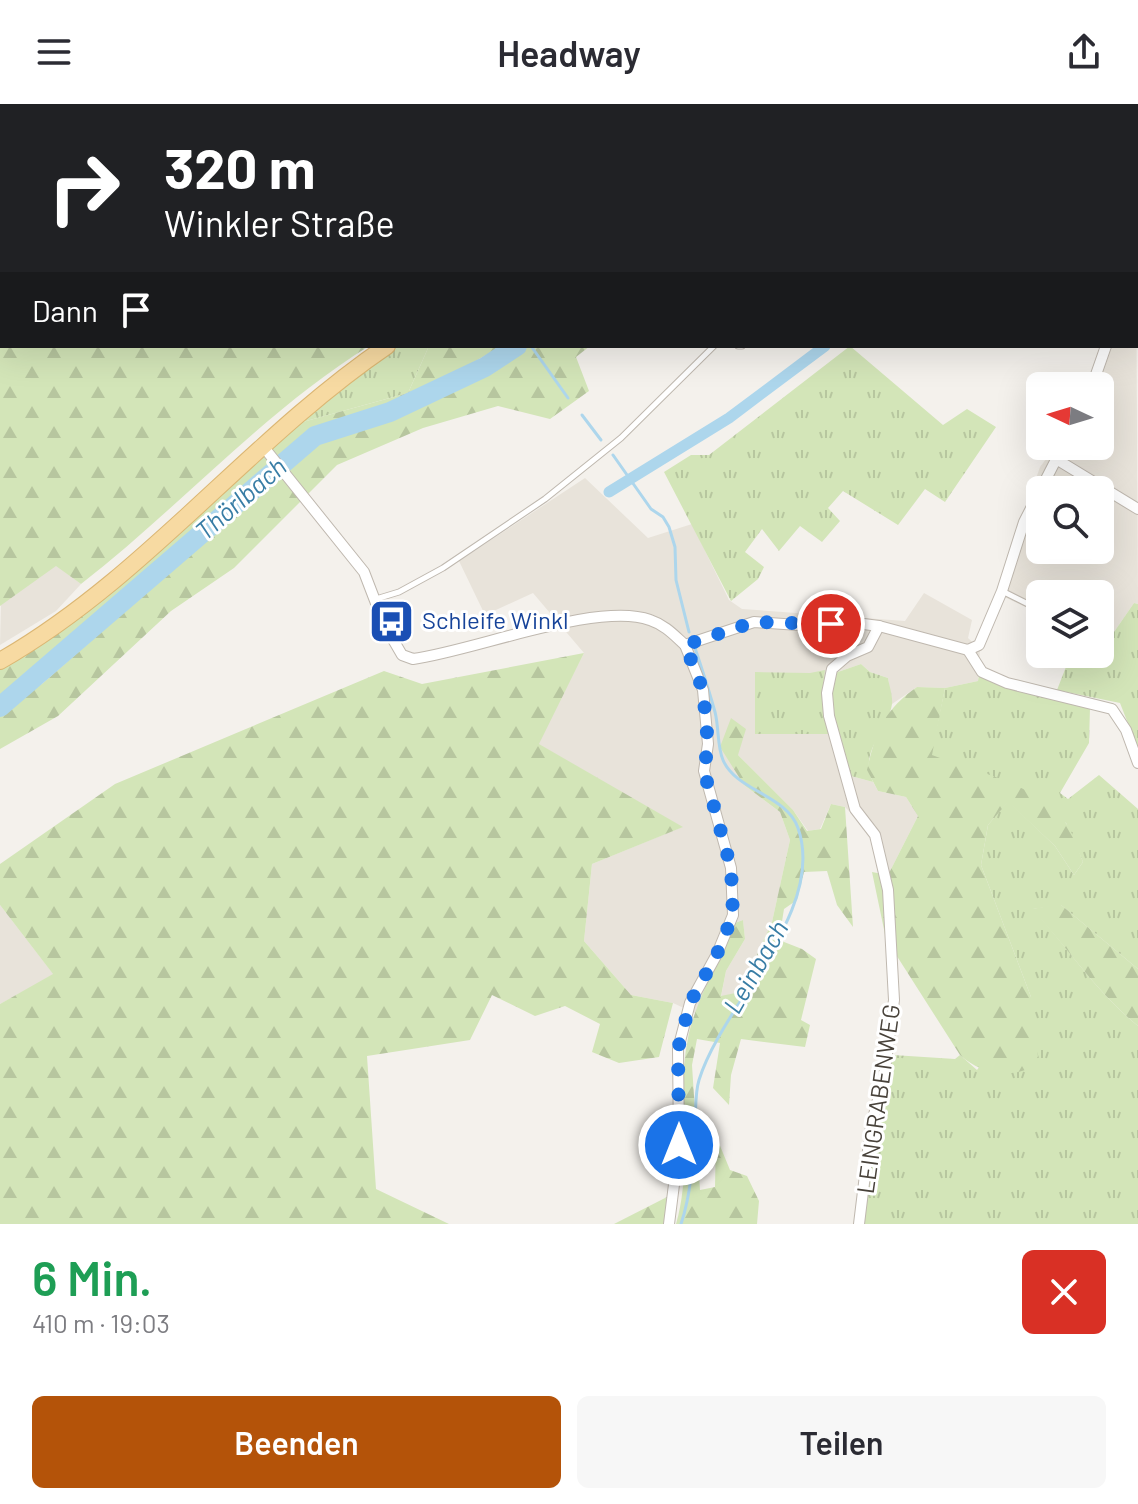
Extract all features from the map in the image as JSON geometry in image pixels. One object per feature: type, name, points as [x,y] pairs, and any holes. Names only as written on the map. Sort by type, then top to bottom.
[{"type":"main road","points":[[0,661],[44,635],[93,597],[344,375],[384,348]]},
{"type":"street","points":[[1097,372],[1105,348]]},
{"type":"street","points":[[263,447],[364,572],[384,624],[402,655],[413,659],[612,616],[648,619],[668,629],[685,645],[703,690],[708,744],[704,771],[731,868],[733,915],[717,954],[690,1003],[678,1049],[679,1145],[669,1224]]},
{"type":"street","points":[[685,645],[754,622],[879,626],[968,650],[979,645],[1002,591],[1024,522],[1055,460]]},
{"type":"street","points":[[1058,460],[1138,509]]},
{"type":"street","name":"LEINGRABENWEG","points":[[859,1224],[871,1126],[884,1077],[894,1000],[888,890],[875,835],[855,809],[829,716],[827,693],[832,669],[847,656],[868,647],[879,626]]},
{"type":"street","points":[[968,650],[982,672],[1007,683],[1112,709],[1126,730],[1138,763]]},
{"type":"lane","points":[[376,599],[399,592],[443,568],[545,499],[621,438],[712,348]]},
{"type":"lane","points":[[1002,591],[1026,603]]},
{"type":"shaded area","points":[[1100,348],[1137,348],[1138,604],[1134,603],[1114,632],[1114,580],[1026,580],[1026,607],[996,593],[1026,507],[1026,564],[1114,564],[1114,476],[1037,476],[1045,460],[1114,460],[1114,372],[1093,372]]},
{"type":"shaded area","points":[[585,478],[648,538],[692,524],[729,600],[742,609],[905,621],[924,593],[972,620],[968,638],[980,649],[978,681],[945,688],[917,687],[892,704],[888,678],[870,672],[861,664],[835,673],[851,776],[873,782],[878,791],[906,797],[918,816],[888,875],[878,873],[869,832],[845,807],[831,804],[820,829],[808,831],[793,810],[738,755],[744,785],[780,812],[790,840],[772,922],[740,992],[721,997],[726,971],[745,939],[743,920],[735,923],[697,1014],[673,1003],[631,995],[584,941],[592,864],[682,827],[538,744],[584,653],[533,593],[485,615],[459,561]]},
{"type":"shaded area","points":[[56,565],[81,584],[56,611],[0,645],[1,604]]},
{"type":"shaded area","points":[[0,905],[54,975],[0,1004]]},
{"type":"green space","points":[[0,348],[366,348],[293,400],[81,584],[56,566],[0,606]]},
{"type":"green space","points":[[393,348],[428,348],[408,393],[299,423]]},
{"type":"green space","points":[[428,348],[498,348],[415,395],[312,433],[0,697],[0,669],[85,613],[299,423],[408,393]]},
{"type":"green space","points":[[526,348],[587,348],[576,357],[589,391],[550,419],[498,406],[423,428],[337,465],[234,568],[171,611],[58,716],[0,749],[0,714],[43,683],[321,440],[397,419]]},
{"type":"green space","points":[[847,348],[852,348],[943,425],[967,409],[996,427],[945,502],[925,489],[898,525],[843,491],[828,508],[840,521],[822,542],[800,526],[779,551],[762,529],[745,552],[764,567],[758,579],[731,601],[664,472],[691,455],[709,455]]},
{"type":"green space","points":[[1134,603],[1138,604],[1138,749],[1120,703],[1057,690],[1066,668],[1114,668],[1114,632]]},
{"type":"green space","points":[[584,653],[539,744],[683,827],[592,864],[584,941],[631,995],[673,1003],[659,1057],[619,1063],[592,1052],[600,1024],[565,1006],[535,1016],[492,995],[470,1040],[367,1056],[376,1189],[449,1224],[0,1224],[0,1004],[53,974],[0,905],[0,864],[115,784],[384,671],[422,684]]},
{"type":"green space","points":[[861,664],[870,672],[888,678],[892,698],[889,714],[871,751],[869,771],[873,782],[851,776],[830,698],[835,673]]},
{"type":"green space","points":[[825,670],[822,696],[831,734],[755,734],[755,672],[810,673]]},
{"type":"green space","points":[[979,674],[1008,688],[1090,708],[1089,743],[1060,793],[1068,799],[1099,775],[1138,809],[1138,969],[1061,905],[1033,909],[1096,985],[1138,1026],[1138,1224],[863,1224],[877,1117],[893,1055],[955,1059],[960,1055],[977,1070],[1031,997],[981,865],[988,825],[1008,801],[1055,846],[1074,875],[1083,862],[1066,823],[931,755],[945,688],[978,681]]},
{"type":"green space","points":[[917,687],[945,688],[932,755],[1003,780],[1036,797],[1065,822],[1083,862],[1074,875],[1055,846],[1008,802],[988,825],[981,865],[1031,997],[1038,1057],[1036,1065],[1026,1070],[996,1073],[977,1067],[960,1055],[886,939],[872,872],[888,875],[918,816],[906,797],[878,791],[867,770],[883,722],[897,704]]},
{"type":"green space","points":[[731,718],[746,729],[738,755],[793,810],[807,831],[821,829],[831,804],[845,807],[853,927],[837,905],[827,871],[804,872],[797,900],[784,909],[779,940],[802,949],[816,959],[801,1020],[810,1025],[805,1047],[741,1039],[731,1075],[729,1105],[713,1088],[720,1043],[697,1039],[692,1065],[700,1190],[715,1187],[716,1136],[730,1170],[747,1176],[759,1201],[757,1224],[676,1224],[684,1178],[684,1061],[691,1025],[735,923],[743,920],[745,939],[726,971],[721,996],[740,992],[772,922],[790,840],[780,812],[744,785],[720,747]]},
{"type":"green space","points":[[1060,904],[1138,969],[1138,1026],[1096,985],[1032,909]]},
{"type":"green space","points":[[667,1197],[665,1224],[614,1224]]},
{"type":"waterway","name":"Thörlbach","points":[[0,707],[315,436],[390,412],[485,367],[514,348]]},
{"type":"waterway","name":"Leinbach","points":[[532,348],[568,398]]},
{"type":"waterway","points":[[609,492],[729,418],[822,348]]},
{"type":"waterway","name":"Leinbach","points":[[582,415],[601,440]]},
{"type":"waterway","name":"Leinbach","points":[[613,455],[651,509],[663,517],[669,527],[675,547],[676,580],[689,632]]},
{"type":"waterway","name":"Leinbach","points":[[681,1224],[688,1199],[699,1080],[711,1050],[786,924],[798,892],[803,860],[798,828],[792,817],[773,800],[739,779],[723,760],[715,712],[695,648]]},
{"type":"place","name":"Schleife Winkl","points":[[391,621]]},
{"type":"route","points":[[679,1145],[678,1049],[690,1003],[717,954],[733,915],[731,868],[704,771],[708,744],[703,690],[685,645],[754,622],[813,626],[831,624]]}]
